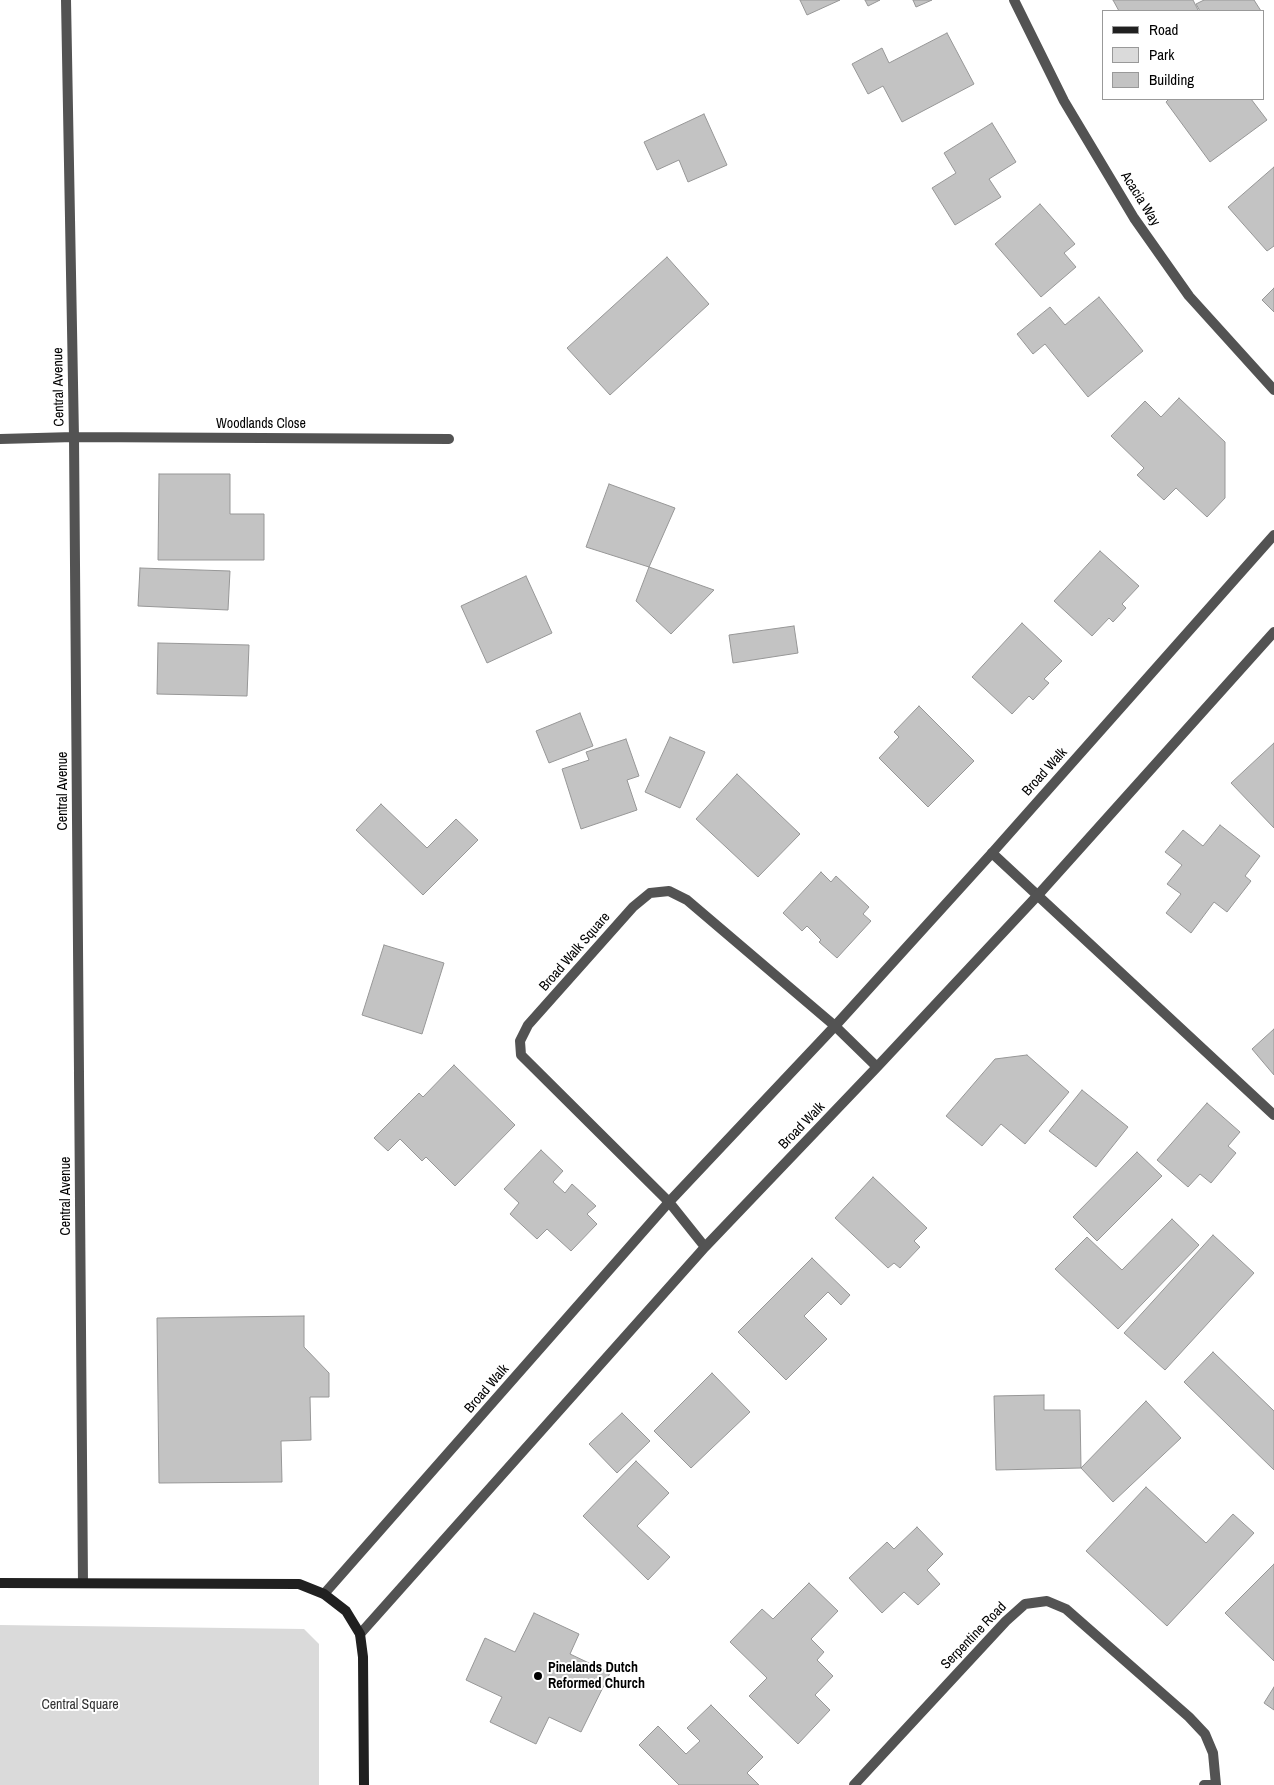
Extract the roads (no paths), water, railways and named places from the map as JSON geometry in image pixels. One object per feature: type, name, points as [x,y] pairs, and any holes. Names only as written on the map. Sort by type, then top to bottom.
[{"type":"street","name":"Central Avenue","points":[[66,0],[74,437],[82,1583]]},
{"type":"street","name":"Acacia Way","points":[[1014,0],[1064,101],[1134,218],[1189,296],[1274,390]]},
{"type":"street","name":"Woodlands Close","points":[[0,438],[449,439]]},
{"type":"street","name":"Broad Walk","points":[[324,1594],[670,1202],[835,1026],[992,853],[1274,535]]},
{"type":"street","name":"Broad Walk","points":[[360,1634],[705,1248],[1038,894],[1274,632]]},
{"type":"street","points":[[992,853],[1274,1115]]},
{"type":"street","name":"Broad Walk Square","points":[[670,1202],[521,1055],[520,1041],[528,1025],[633,907],[650,893],[669,891],[687,900],[835,1026]]},
{"type":"street","points":[[835,1026],[877,1067]]},
{"type":"street","points":[[670,1202],[705,1248]]},
{"type":"street","points":[[0,1582],[299,1584],[324,1594],[346,1610],[360,1634],[363,1657],[364,1785]]},
{"type":"street","name":"Serpentine Road","points":[[854,1785],[1006,1621],[1025,1604],[1047,1601],[1066,1609],[1206,1734],[1213,1753],[1216,1785],[1204,1785]]},
{"type":"place","name":"Pinelands Dutch Reformed Church","points":[[538,1676]]},
{"type":"park label","name":"Central Square","points":[[80,1705]]}]
